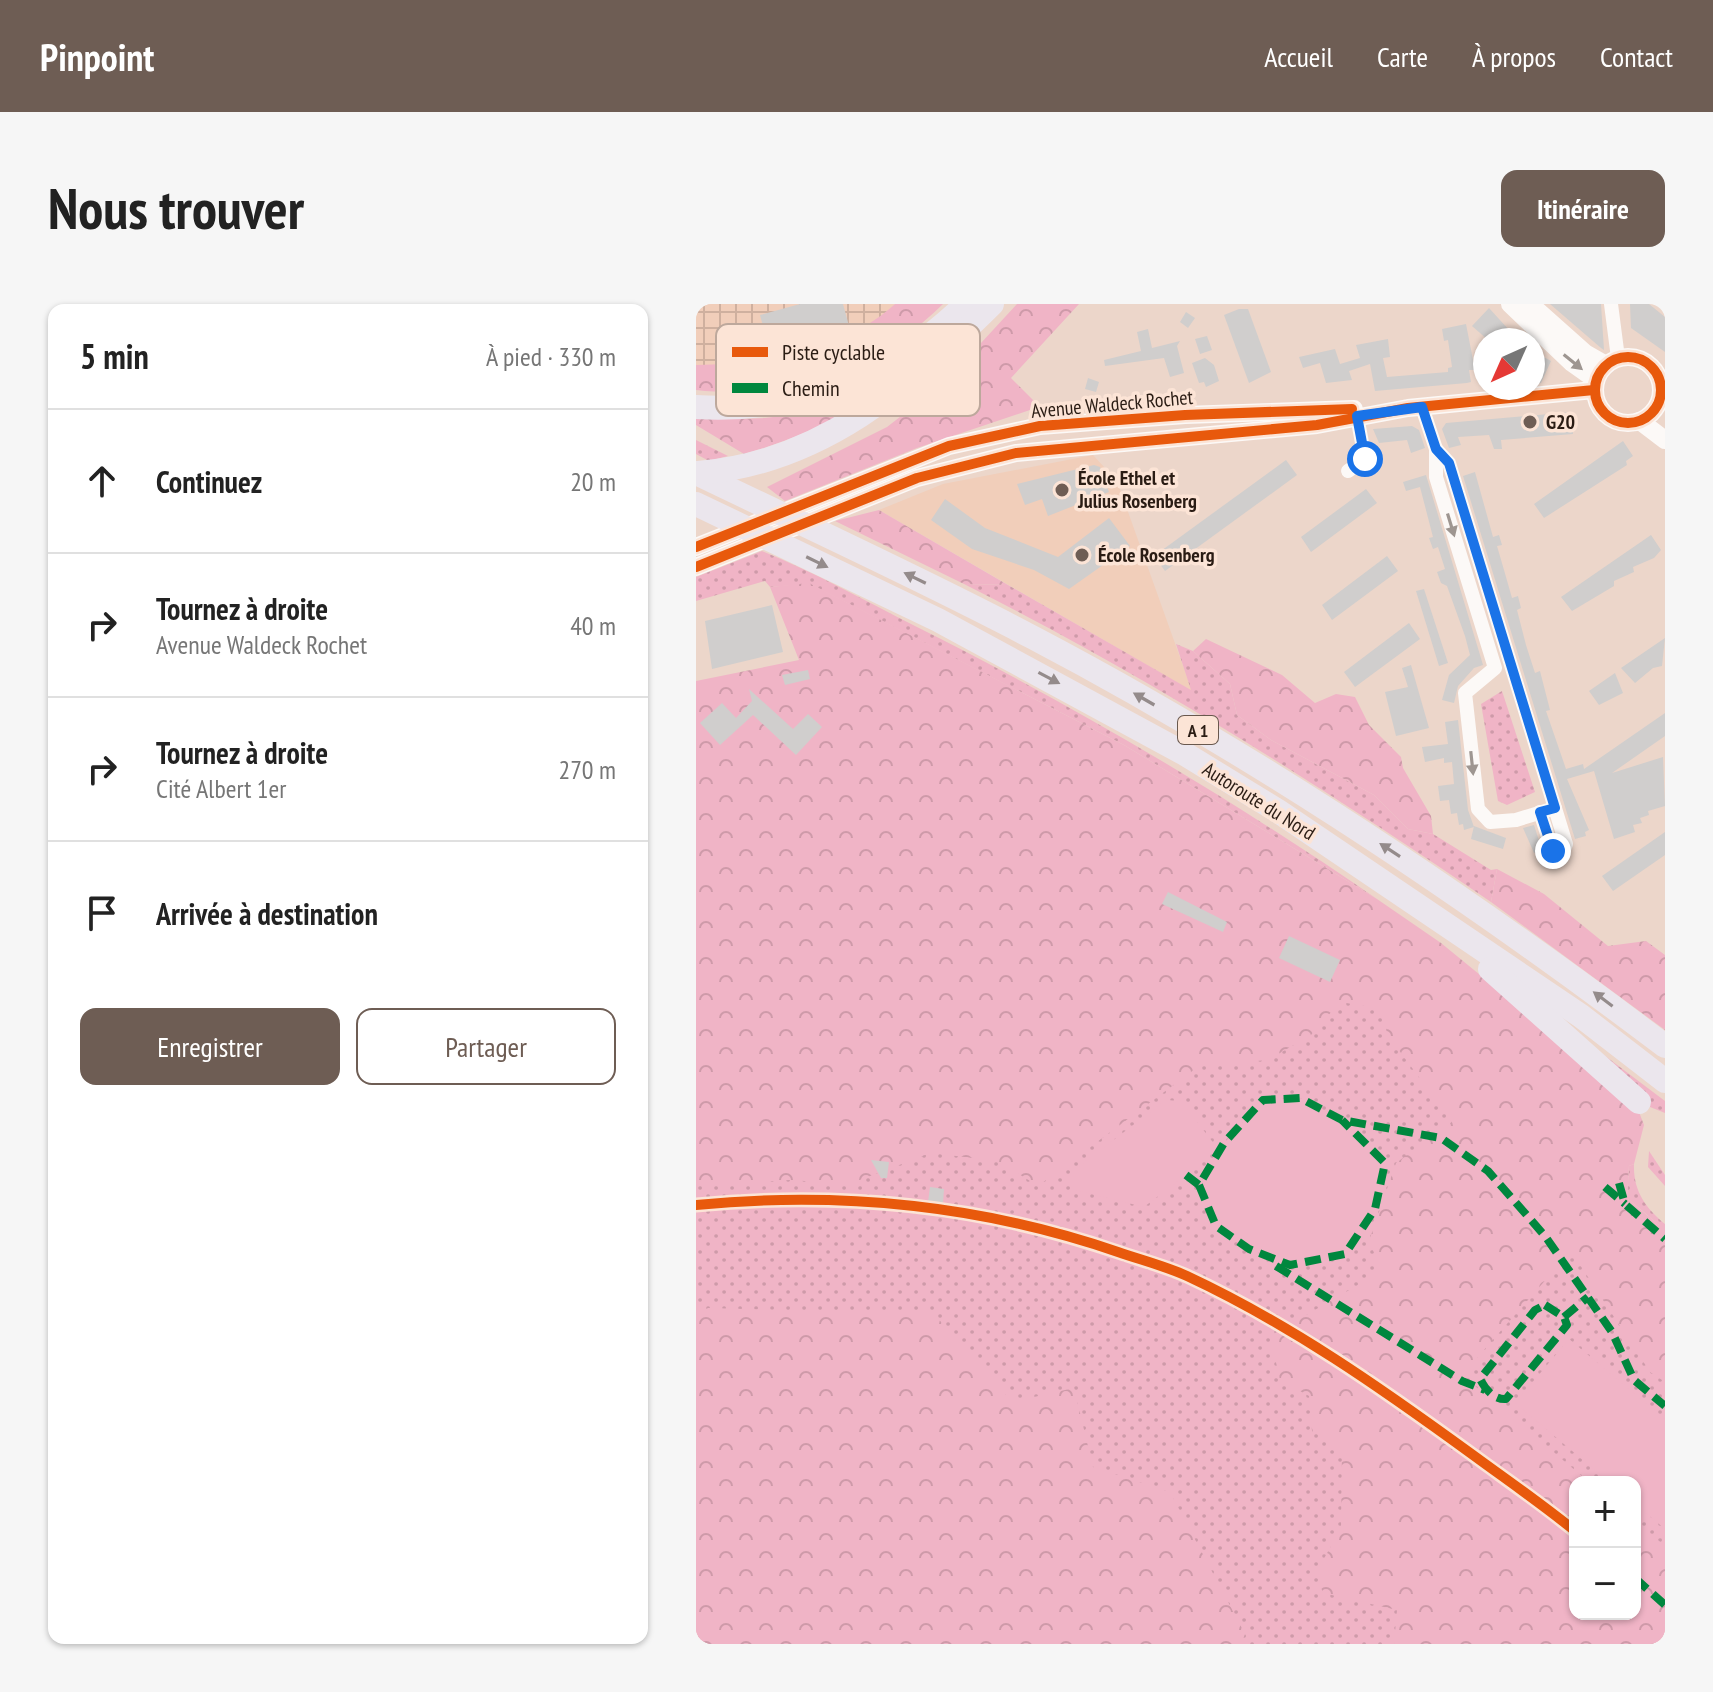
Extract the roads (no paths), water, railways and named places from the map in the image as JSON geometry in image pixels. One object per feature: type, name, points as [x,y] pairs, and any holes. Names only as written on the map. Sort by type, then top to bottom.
[{"type":"highway","points":[[942,324],[966,304]]},
{"type":"highway","points":[[970,324],[992,304]]},
{"type":"highway","points":[[696,407],[716,406]]},
{"type":"highway","points":[[696,473],[771,460],[837,432],[862,416]]},
{"type":"highway","name":"Autoroute du Nord","points":[[696,473],[973,606],[1212,738],[1460,896],[1665,1046]]},
{"type":"highway","name":"Autoroute du Nord","points":[[696,504],[938,620],[1111,712],[1278,811],[1581,1016],[1665,1081]]},
{"type":"highway","points":[[1446,925],[1493,972],[1639,1102]]},
{"type":"main road","points":[[1510,304],[1572,363],[1603,380]]},
{"type":"main road","points":[[1530,304],[1585,353],[1603,380],[1612,419],[1640,421],[1665,440]]},
{"type":"main road","points":[[1603,380],[1645,361],[1662,399],[1640,421]]},
{"type":"main road","name":"Avenue Waldeck Rochet","points":[[698,546],[949,446],[1040,426],[1185,415],[1415,407],[1501,399],[1603,380]]},
{"type":"main road","name":"Avenue Waldeck Rochet","points":[[696,567],[848,503],[917,478],[1016,453],[1317,425],[1415,407]]},
{"type":"street","points":[[1603,380],[1611,304]]},
{"type":"street","points":[[1415,407],[1436,449],[1449,463],[1513,672],[1547,810],[1490,822],[1478,809],[1465,693],[1495,668]]},
{"type":"street","points":[[1348,471],[1365,459],[1357,416]]},
{"type":"street","points":[[1436,449],[1436,477],[1495,668]]},
{"type":"street","points":[[1495,668],[1513,672]]},
{"type":"place","name":"G20","points":[[1530,422]]},
{"type":"place","name":"École Ethel et Julius Rosenberg","points":[[1062,490]]},
{"type":"place","name":"École Rosenberg","points":[[1082,555]]}]
